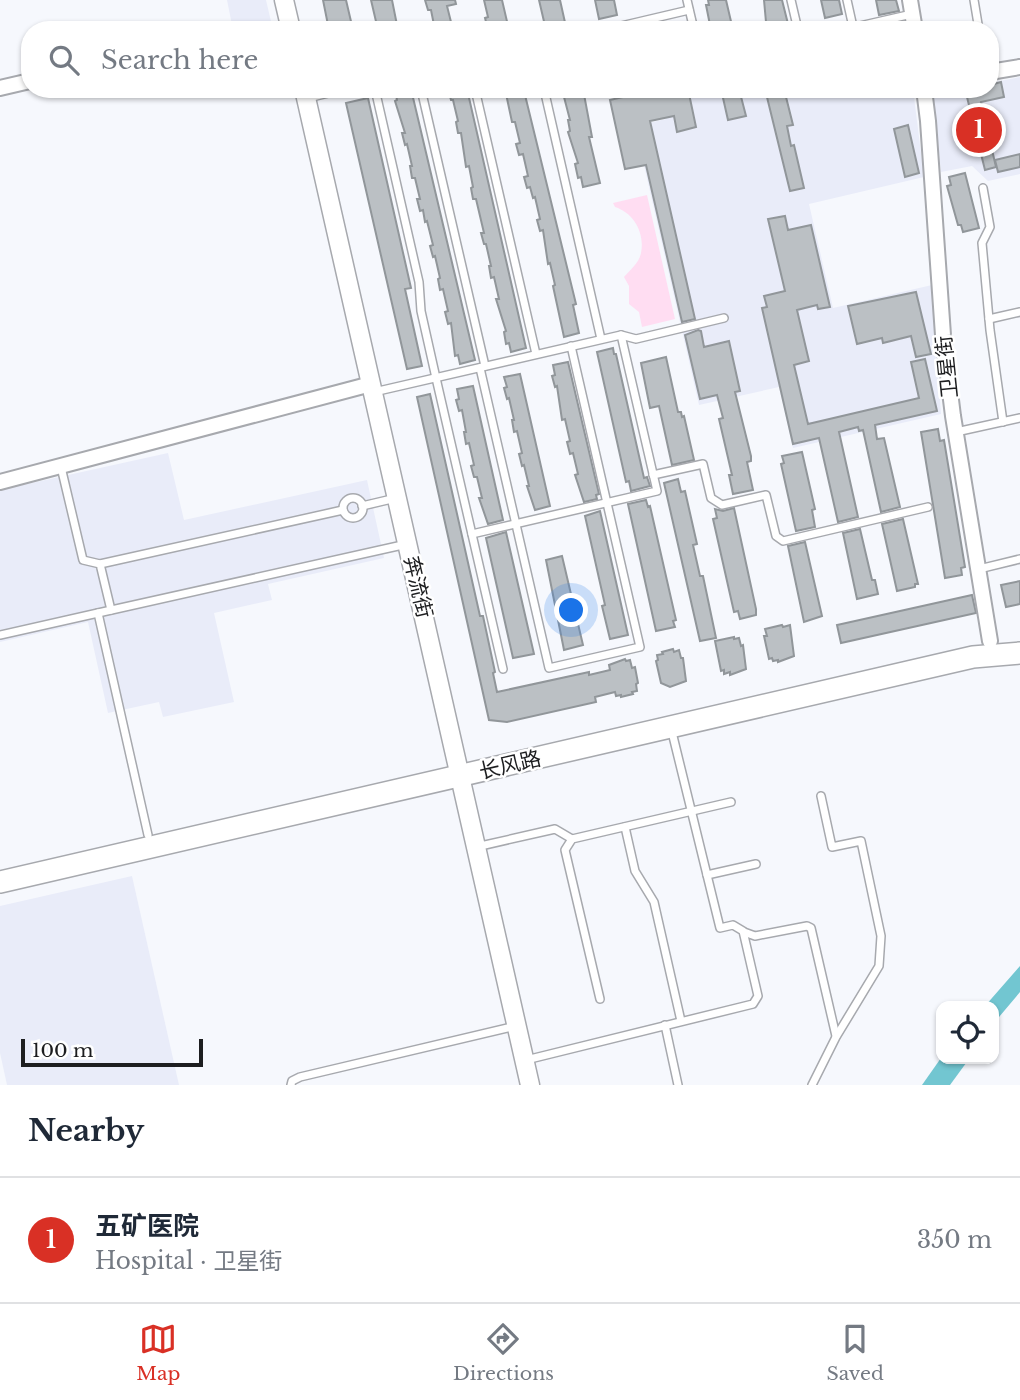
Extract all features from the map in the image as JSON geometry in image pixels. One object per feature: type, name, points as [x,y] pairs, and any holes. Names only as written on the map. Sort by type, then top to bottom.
[{"type":"main road","name":"长风路","points":[[0,882],[971,644],[1020,640]]},
{"type":"main road","name":"长风路","points":[[0,869],[459,769],[670,727],[973,657],[1020,653]]},
{"type":"street","points":[[284,0],[289,21]]},
{"type":"street","points":[[999,70],[1020,67]]},
{"type":"street","points":[[0,88],[21,83]]},
{"type":"street","name":"奔流街","points":[[306,98],[530,1085]]},
{"type":"street","name":"卫星街","points":[[925,98],[943,335],[955,432],[990,642]]},
{"type":"street","points":[[0,482],[372,388]]},
{"type":"lane","points":[[687,0],[692,21]]},
{"type":"lane","points":[[791,0],[796,21]]},
{"type":"lane","points":[[847,0],[852,21]]},
{"type":"lane","points":[[974,0],[978,21]]},
{"type":"lane","points":[[870,21],[911,7]]},
{"type":"lane","points":[[643,21],[690,10]]},
{"type":"lane","points":[[377,98],[419,282],[421,311],[503,669]]},
{"type":"lane","points":[[423,98],[549,668],[640,647],[571,346]]},
{"type":"lane","points":[[477,98],[536,355]]},
{"type":"lane","points":[[546,98],[601,339]]},
{"type":"lane","points":[[983,188],[990,227],[982,243],[1003,422]]},
{"type":"lane","points":[[989,319],[1020,312]]},
{"type":"lane","points":[[372,388],[436,378],[621,335],[636,339],[724,318]]},
{"type":"lane","points":[[472,534],[657,491],[621,335]]},
{"type":"lane","points":[[955,432],[1020,418]]},
{"type":"lane","points":[[653,475],[703,464],[711,498],[722,505],[766,495],[776,537],[783,541],[928,507]]},
{"type":"lane","points":[[61,467],[83,560],[100,564],[343,510]]},
{"type":"lane","points":[[352,498],[359,500],[362,506],[360,515],[353,518],[346,516],[343,510],[345,502],[352,498]]},
{"type":"lane","points":[[362,506],[397,498]]},
{"type":"lane","points":[[0,635],[408,544]]},
{"type":"lane","points":[[979,569],[1020,559]]},
{"type":"lane","points":[[100,564],[111,610]]},
{"type":"lane","points":[[98,613],[148,835]]},
{"type":"lane","points":[[670,727],[720,928],[733,925],[755,936],[807,926],[811,928],[836,1037]]},
{"type":"lane","points":[[812,1085],[836,1037],[879,966],[881,936],[860,841],[832,847],[821,796]]},
{"type":"lane","points":[[476,847],[555,829],[572,839],[731,802]]},
{"type":"lane","points":[[625,827],[635,871],[654,902],[681,1021]]},
{"type":"lane","points":[[572,839],[565,850],[600,999]]},
{"type":"lane","points":[[707,875],[756,864]]},
{"type":"lane","points":[[525,1060],[752,1004],[758,996],[743,931]]},
{"type":"lane","points":[[664,1025],[678,1085]]},
{"type":"lane","points":[[291,1085],[292,1081],[300,1077],[517,1026]]},
{"type":"shaded area","points":[[227,0],[266,0],[271,21],[231,21]]},
{"type":"shaded area","points":[[1020,77],[1020,174],[988,181],[972,166],[941,172],[933,98],[999,98],[999,81]]},
{"type":"shaded area","points":[[661,98],[914,98],[924,177],[809,204],[833,308],[932,285],[941,414],[793,448],[779,387],[699,405],[635,126],[666,119]]},
{"type":"shaded area","points":[[647,195],[675,319],[642,327],[639,312],[629,304],[629,286],[624,277],[640,257],[640,231],[633,219],[613,203]]},
{"type":"shaded area","points":[[168,453],[184,520],[367,480],[384,558],[268,584],[272,600],[214,613],[234,702],[163,717],[159,702],[108,713],[88,622],[0,642],[0,490]]},
{"type":"shaded area","points":[[132,876],[179,1085],[7,1085],[0,1053],[0,906]]},
{"type":"water","points":[[1020,966],[1020,992],[999,1017],[999,1001],[989,1001]]},
{"type":"water","points":[[937,1064],[965,1064],[950,1085],[922,1085]]},
{"type":"building","points":[[323,0],[346,0],[351,21],[327,21]]},
{"type":"building","points":[[371,0],[392,0],[396,21],[376,21]]},
{"type":"building","points":[[425,0],[455,0],[456,4],[447,6],[451,21],[433,21],[431,10],[428,10]]},
{"type":"building","points":[[484,0],[502,0],[507,21],[486,21],[485,18],[488,17]]},
{"type":"building","points":[[539,0],[560,0],[565,21],[544,21]]},
{"type":"building","points":[[595,0],[614,0],[617,15],[599,19]]},
{"type":"building","points":[[708,0],[726,0],[731,21],[709,21],[706,5],[709,5]]},
{"type":"building","points":[[764,0],[782,0],[787,21],[766,21]]},
{"type":"building","points":[[821,0],[839,0],[842,14],[825,18]]},
{"type":"building","points":[[876,0],[896,0],[899,11],[879,15]]},
{"type":"building","points":[[999,83],[1004,97],[981,102],[996,167],[985,170],[967,98],[999,98]]},
{"type":"building","points":[[368,98],[411,288],[405,289],[422,366],[407,369],[346,103]]},
{"type":"building","points":[[413,98],[475,360],[460,364],[458,355],[455,356],[451,323],[448,324],[445,312],[448,311],[443,289],[440,290],[440,278],[430,246],[433,245],[427,221],[425,222],[417,199],[420,199],[415,178],[412,178],[412,166],[402,133],[405,133],[395,101]]},
{"type":"building","points":[[469,98],[526,348],[511,352],[509,343],[506,344],[506,331],[496,299],[499,299],[494,277],[491,278],[491,266],[481,233],[484,233],[476,199],[473,199],[469,166],[466,167],[461,133],[458,133],[458,121],[451,100]]},
{"type":"building","points":[[507,98],[526,98],[576,304],[573,305],[579,333],[564,337],[543,230],[540,231],[537,220],[540,219],[535,197],[533,198],[530,187],[527,188],[524,177],[528,176],[523,154],[519,155],[516,144],[520,143],[515,122],[512,122]]},
{"type":"building","points":[[564,98],[585,98],[592,137],[589,137],[600,183],[583,187],[581,177],[578,178],[575,164],[578,163],[568,132],[570,120]]},
{"type":"building","points":[[690,98],[696,127],[677,132],[674,116],[650,121],[695,319],[682,322],[646,165],[625,169],[610,100]]},
{"type":"building","points":[[723,98],[741,98],[746,116],[728,120]]},
{"type":"building","points":[[767,98],[786,98],[793,125],[787,126],[804,188],[790,191]]},
{"type":"building","points":[[908,125],[919,173],[905,177],[894,129]]},
{"type":"building","points":[[1020,154],[1020,167],[998,172],[995,160]]},
{"type":"building","points":[[965,173],[979,228],[963,232],[961,225],[958,225],[947,186],[951,185],[949,177]]},
{"type":"building","points":[[785,216],[788,230],[811,225],[830,307],[818,309],[817,305],[797,310],[809,361],[794,365],[808,424],[919,398],[911,362],[925,359],[937,411],[875,425],[877,439],[884,438],[900,507],[881,512],[863,430],[859,431],[858,427],[839,432],[858,517],[838,522],[819,438],[793,444],[762,308],[767,307],[764,296],[785,291],[768,219]]},
{"type":"building","points":[[916,292],[931,354],[916,357],[911,336],[883,343],[882,338],[857,344],[848,306]]},
{"type":"building","points":[[701,331],[704,347],[729,341],[740,391],[735,392],[751,456],[751,461],[747,462],[753,490],[733,494],[729,475],[732,475],[719,419],[723,418],[717,395],[700,399],[685,335]]},
{"type":"building","points":[[613,348],[644,478],[647,477],[650,486],[631,491],[629,481],[626,482],[597,352]]},
{"type":"building","points":[[666,357],[678,412],[684,416],[694,460],[672,465],[659,406],[650,408],[641,363]]},
{"type":"building","points":[[568,362],[599,494],[596,495],[597,499],[584,502],[575,475],[578,474],[573,453],[570,454],[567,442],[570,441],[565,419],[562,420],[557,386],[555,387],[552,376],[555,375],[553,365]]},
{"type":"building","points":[[520,374],[550,506],[535,510],[519,454],[522,453],[517,431],[514,432],[509,398],[507,399],[504,388],[507,387],[504,377]]},
{"type":"building","points":[[473,386],[503,520],[488,524],[479,498],[482,498],[477,477],[474,477],[471,466],[474,465],[469,443],[466,444],[462,410],[459,411],[456,400],[459,399],[457,389]]},
{"type":"building","points":[[430,394],[480,616],[483,616],[497,692],[610,670],[609,665],[625,659],[630,660],[632,668],[635,667],[638,683],[637,691],[632,692],[633,694],[621,697],[616,696],[615,692],[595,697],[596,702],[507,722],[489,720],[417,397]]},
{"type":"building","points":[[938,429],[940,441],[944,440],[965,567],[961,568],[962,575],[945,578],[921,432]]},
{"type":"building","points":[[802,452],[815,509],[812,510],[815,527],[796,531],[781,464],[784,463],[782,456]]},
{"type":"building","points":[[678,479],[681,492],[685,491],[697,544],[693,545],[700,576],[703,576],[716,638],[700,641],[664,483]]},
{"type":"building","points":[[646,500],[648,507],[650,506],[676,620],[673,621],[675,627],[656,631],[628,504]]},
{"type":"building","points":[[734,508],[756,609],[756,615],[740,619],[738,611],[734,612],[713,519],[717,518],[715,509],[723,511]]},
{"type":"building","points":[[600,511],[628,635],[610,639],[585,516]]},
{"type":"building","points":[[903,519],[918,584],[897,591],[882,524]]},
{"type":"building","points":[[860,529],[878,594],[857,599],[843,533]]},
{"type":"building","points":[[506,532],[534,654],[513,658],[486,538]]},
{"type":"building","points":[[805,542],[822,616],[804,622],[788,546]]},
{"type":"building","points":[[562,556],[583,645],[564,650],[546,560]]},
{"type":"building","points":[[1020,581],[1020,604],[1006,607],[1001,585]]},
{"type":"building","points":[[972,595],[976,613],[841,643],[837,625]]},
{"type":"building","points":[[790,625],[794,656],[778,662],[769,659],[764,636],[767,636],[765,629]]},
{"type":"building","points":[[739,638],[741,646],[743,645],[746,669],[730,675],[730,672],[724,674],[724,670],[721,671],[715,641]]},
{"type":"building","points":[[673,649],[674,652],[679,650],[683,658],[686,681],[670,687],[661,683],[656,661],[657,655]]},
{"type":"place","name":"五矿医院","points":[[979,130]]}]
